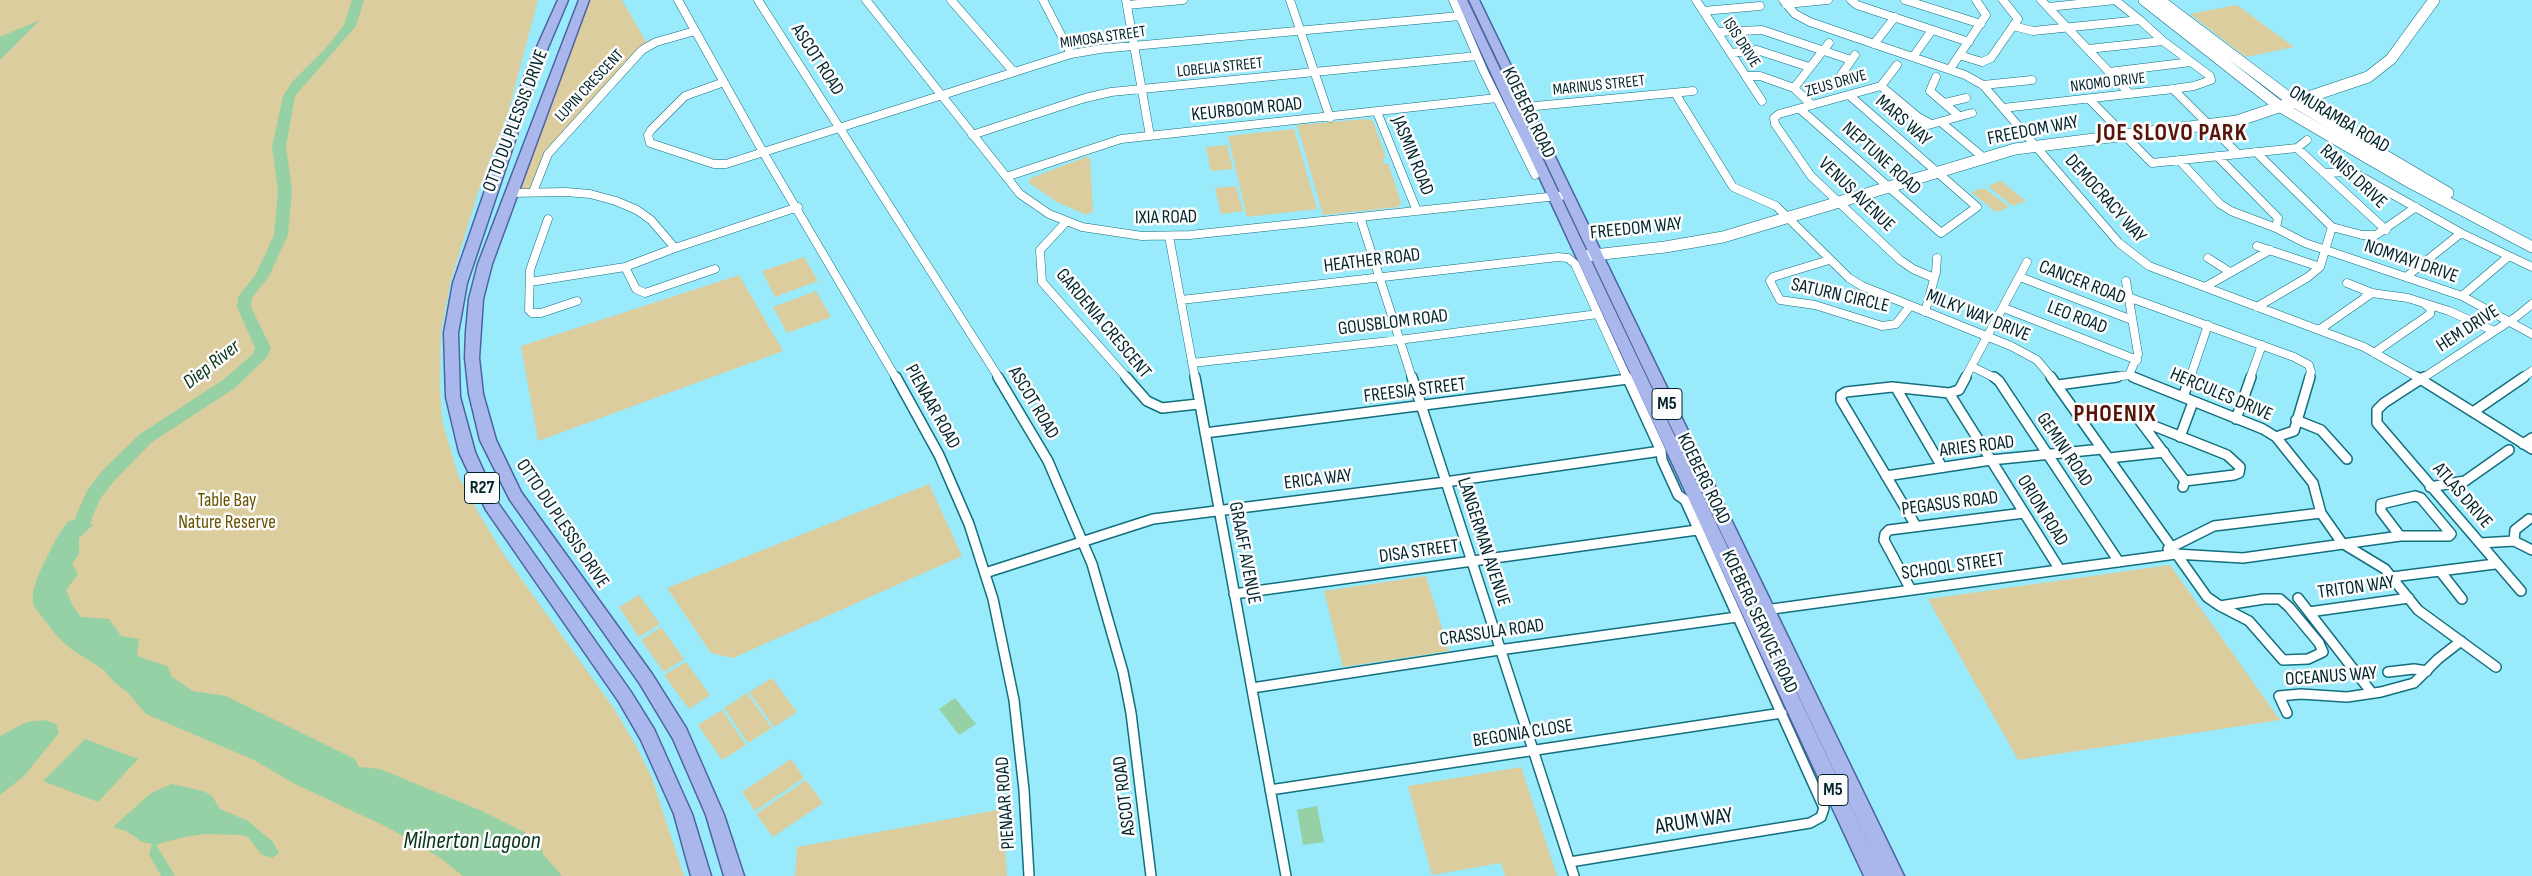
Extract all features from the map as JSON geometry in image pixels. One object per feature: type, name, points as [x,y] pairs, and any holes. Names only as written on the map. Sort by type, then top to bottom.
[{"type":"main road","name":"OTTO DU PLESSIS DRIVE","points":[[563,0],[533,69],[460,283],[451,333],[453,397],[469,459],[492,506],[625,697],[648,734],[683,814],[701,876]]},
{"type":"main road","name":"OTTO DU PLESSIS DRIVE","points":[[584,0],[510,193],[485,264],[476,299],[472,332],[474,380],[488,440],[506,480],[522,507],[646,679],[680,734],[715,815],[734,876]]},
{"type":"main road","name":"KOEBERG ROAD","points":[[1462,0],[1588,253],[1751,613],[1874,876]]},
{"type":"main road","name":"KOEBERG ROAD","points":[[1474,0],[1525,107],[1561,196]]},
{"type":"main road","name":"KOEBERG ROAD","points":[[1751,613],[1894,876]]},
{"type":"street","name":"PIENAAR ROAD","points":[[678,0],[763,152],[798,208],[939,455],[969,524],[1000,627],[1014,700],[1024,790],[1029,876]]},
{"type":"street","name":"ASCOT ROAD","points":[[758,0],[840,127],[1033,434],[1048,461],[1083,541],[1101,594],[1130,705],[1151,876]]},
{"type":"street","name":"IXIA ROAD","points":[[866,0],[1020,194],[1039,209],[1066,222],[1124,234],[1169,236],[1248,230],[1561,196]]},
{"type":"street","points":[[951,0],[1013,72]]},
{"type":"street","points":[[1043,0],[1071,54]]},
{"type":"street","points":[[1150,136],[1126,3],[1183,0]]},
{"type":"street","points":[[1290,0],[1316,72],[1330,118]]},
{"type":"street","points":[[1453,0],[1477,56],[1535,175]]},
{"type":"street","name":"ISIS DRIVE","points":[[1696,0],[1762,101]]},
{"type":"street","points":[[1784,2],[1828,0]]},
{"type":"street","points":[[1851,0],[1857,5],[1969,42]]},
{"type":"street","points":[[1905,0],[1981,24]]},
{"type":"street","points":[[1931,8],[1937,0]]},
{"type":"street","points":[[1950,69],[1981,24],[1986,13],[1976,0]]},
{"type":"street","points":[[1960,55],[1982,62],[1988,61],[2018,19],[2017,15],[2003,0]]},
{"type":"street","points":[[2041,0],[2130,94]]},
{"type":"street","points":[[2048,7],[2116,0],[2163,41],[2210,76]]},
{"type":"street","name":"OMURAMBA ROAD","points":[[2144,0],[2180,30],[2280,106],[2411,183],[2532,247]]},
{"type":"street","name":"OMURAMBA ROAD","points":[[2159,0],[2293,101],[2435,186],[2532,237]]},
{"type":"street","name":"FREEDOM WAY","points":[[1588,253],[1658,248],[1723,237],[1888,186],[2035,144],[2237,121],[2293,101],[2360,81],[2382,68],[2392,59],[2434,0]]},
{"type":"street","name":"DEMOCRACY WAY","points":[[1784,2],[1802,18],[1950,69],[1983,85],[2127,252],[2149,266],[2319,330],[2374,353],[2421,379],[2532,449]]},
{"type":"street","points":[[1703,11],[1760,6]]},
{"type":"street","name":"MIMOSA STREET","points":[[763,152],[1071,54],[1135,46],[1460,16]]},
{"type":"street","points":[[1874,44],[1896,17]]},
{"type":"street","points":[[2013,26],[2033,31],[2140,20]]},
{"type":"street","points":[[1717,32],[1757,29],[1853,58],[1841,75]]},
{"type":"street","points":[[1913,57],[1932,30]]},
{"type":"street","name":"LUPIN CRESCENT","points":[[533,192],[548,154],[555,144],[642,50],[656,42],[695,31]]},
{"type":"street","points":[[2088,49],[2163,41]]},
{"type":"street","points":[[1794,88],[1829,43]]},
{"type":"street","points":[[1731,53],[1757,50],[1809,67]]},
{"type":"street","name":"LOBELIA STREET","points":[[972,135],[1092,96],[1142,89],[1477,56]]},
{"type":"street","points":[[2109,72],[2191,62]]},
{"type":"street","name":"ZEUS DRIVE","points":[[1774,118],[1779,114],[1881,86],[1896,65]]},
{"type":"street","points":[[1746,76],[1760,76],[1794,88],[1812,105]]},
{"type":"street","name":"NKOMO DRIVE","points":[[2003,108],[2173,88],[2210,81],[2210,76]]},
{"type":"street","points":[[1936,77],[1930,91],[1959,116]]},
{"type":"street","points":[[1983,85],[2032,80]]},
{"type":"street","points":[[724,82],[685,96],[651,130],[648,139],[653,145],[714,164],[726,164],[763,152]]},
{"type":"street","points":[[1881,86],[1918,117],[1931,124]]},
{"type":"street","points":[[2173,88],[2212,125],[2238,154]]},
{"type":"street","name":"MARINUS STREET","points":[[1525,107],[1693,91]]},
{"type":"street","points":[[1675,92],[1733,187],[1743,194],[1769,202],[1788,217]]},
{"type":"street","name":"MARS WAY","points":[[1849,95],[1977,208],[1940,233]]},
{"type":"street","name":"KEURBOOM ROAD","points":[[1006,178],[1112,141],[1497,98]]},
{"type":"street","points":[[1945,103],[1966,98]]},
{"type":"street","points":[[2089,99],[2152,163],[2297,148],[2307,140]]},
{"type":"street","name":"NEPTUNE ROAD","points":[[1800,109],[1940,233]]},
{"type":"street","name":"JASMIN ROAD","points":[[1377,112],[1417,211]]},
{"type":"street","points":[[1922,127],[1942,123],[1972,113]]},
{"type":"street","name":"VENUS AVENUE","points":[[1774,118],[1777,129],[1808,173],[1900,260],[1913,269],[1934,278]]},
{"type":"street","points":[[1942,123],[1984,158]]},
{"type":"street","name":"RANISI DRIVE","points":[[2297,148],[2386,230]]},
{"type":"street","points":[[2256,152],[2332,227],[2362,235],[2376,234],[2386,230],[2416,207]]},
{"type":"street","points":[[2217,156],[2278,218],[2276,228]]},
{"type":"street","name":"NOMYAYI DRIVE","points":[[2180,160],[2226,208],[2276,228],[2305,243],[2462,296],[2532,334]]},
{"type":"street","points":[[2324,173],[2353,172],[2462,233],[2532,268]]},
{"type":"street","points":[[510,193],[590,194],[616,201],[637,210],[651,220],[675,248]]},
{"type":"street","points":[[530,282],[625,266],[798,208]]},
{"type":"street","name":"LANGERMAN AVENUE","points":[[1360,217],[1531,750],[1574,876]]},
{"type":"street","name":"MILKY WAY DRIVE","points":[[1788,217],[1830,260],[1856,283],[1988,337],[2037,360],[2058,385],[2203,593],[2220,606],[2249,621],[2275,654],[2283,660],[2308,660],[2323,652],[2319,643],[2283,601],[2271,598],[2220,606]]},
{"type":"street","points":[[548,219],[533,258],[529,310],[532,313],[541,313],[577,301]]},
{"type":"street","name":"GARDENIA CRESCENT","points":[[1066,222],[1040,250],[1042,282],[1147,401],[1162,408],[1198,404]]},
{"type":"street","points":[[2257,307],[2308,277],[2320,267],[2332,227]]},
{"type":"street","points":[[2406,277],[2462,233]]},
{"type":"street","name":"GRAAFF AVENUE","points":[[1169,236],[1198,404],[1205,433],[1286,876]]},
{"type":"street","points":[[2257,246],[2320,267]]},
{"type":"street","points":[[2205,287],[2270,250]]},
{"type":"street","points":[[2462,296],[2509,256]]},
{"type":"street","name":"HEATHER ROAD","points":[[1181,300],[1380,276],[1566,258]]},
{"type":"street","name":"KOEBERG SERVICE ROAD","points":[[1566,258],[1575,264],[1661,451],[1662,460],[1678,494],[1685,500],[1698,530],[1751,613],[1782,712],[1822,801],[1824,808],[1822,815]]},
{"type":"street","points":[[1925,312],[1937,258]]},
{"type":"street","points":[[2208,258],[2230,272]]},
{"type":"street","name":"SATURN CIRCLE","points":[[1830,260],[1773,277],[1770,281],[1780,300],[1815,305],[1864,322],[1882,326],[1896,324],[1910,306]]},
{"type":"street","points":[[1916,526],[1842,400],[1841,395],[1846,392],[1896,388],[1949,393],[1962,386],[2027,262]]},
{"type":"street","points":[[625,266],[636,289],[645,293],[715,270]]},
{"type":"street","name":"CANCER ROAD","points":[[2020,277],[2132,320]]},
{"type":"street","points":[[2058,385],[2129,375],[2137,360],[2126,281]]},
{"type":"street","points":[[2347,283],[2372,293],[2449,311],[2494,331]]},
{"type":"street","points":[[2319,330],[2372,293]]},
{"type":"street","points":[[2128,296],[2300,360],[2311,369],[2292,433],[2276,437]]},
{"type":"street","points":[[2374,353],[2430,314],[2431,309],[2424,304]]},
{"type":"street","name":"HEM DRIVE","points":[[2421,379],[2532,304]]},
{"type":"street","name":"LEO ROAD","points":[[2004,308],[2137,360]]},
{"type":"street","name":"GOUSBLOM ROAD","points":[[1192,363],[1399,340],[1598,314]]},
{"type":"street","points":[[2182,398],[2208,326]]},
{"type":"street","points":[[2236,419],[2262,345]]},
{"type":"street","name":"GEMINI ROAD","points":[[1973,367],[1989,373],[1999,381],[2119,562]]},
{"type":"street","points":[[2473,412],[2532,371]]},
{"type":"street","name":"HERCULES DRIVE","points":[[2129,375],[2276,437],[2313,483],[2321,513],[2342,542],[2375,562],[2392,577],[2418,610],[2496,667]]},
{"type":"street","name":"FREESIA STREET","points":[[1205,433],[1628,379]]},
{"type":"street","name":"ATLAS DRIVE","points":[[2421,379],[2384,403],[2377,410],[2377,423],[2480,543],[2495,564],[2520,591]]},
{"type":"street","points":[[1896,388],[1942,467]]},
{"type":"street","name":"ORION ROAD","points":[[1949,393],[2060,570]]},
{"type":"street","points":[[2180,437],[2193,402]]},
{"type":"street","points":[[2136,416],[2180,437],[2227,455],[2240,467],[2239,473],[2184,484],[2164,452],[2136,416]]},
{"type":"street","points":[[2296,420],[2321,430],[2347,459]]},
{"type":"street","points":[[2523,444],[2532,438]]},
{"type":"street","name":"ARIES ROAD","points":[[1886,476],[1991,460],[2102,449]]},
{"type":"street","points":[[2430,487],[2465,481],[2509,450]]},
{"type":"street","name":"ERICA WAY","points":[[985,573],[1153,519],[1445,482],[1661,451]]},
{"type":"street","points":[[2108,458],[2164,452]]},
{"type":"street","name":"SCHOOL STREET","points":[[2173,550],[2242,558],[2342,542],[2400,536],[2449,536],[2452,534],[2421,498],[2415,496],[2381,504],[2381,511],[2400,536]]},
{"type":"street","name":"PEGASUS ROAD","points":[[1912,590],[1884,536],[1891,529],[2024,513]]},
{"type":"street","name":"SCHOOL STREET","points":[[1751,613],[2160,556],[2214,526],[2321,513]]},
{"type":"street","points":[[2514,541],[2515,530],[2529,519]]},
{"type":"street","name":"DISA STREET","points":[[1234,594],[1698,530]]},
{"type":"street","points":[[2480,543],[2514,541],[2532,550]]},
{"type":"street","points":[[2392,577],[2495,564]]},
{"type":"street","points":[[2440,571],[2462,599]]},
{"type":"street","name":"TRITON WAY","points":[[2298,598],[2372,693]]},
{"type":"street","name":"TRITON WAY","points":[[2308,612],[2409,598]]},
{"type":"street","name":"CRASSULA ROAD","points":[[1252,688],[1751,613]]},
{"type":"street","name":"OCEANUS WAY","points":[[2287,713],[2279,696],[2301,694],[2347,697],[2414,683],[2438,659],[2461,641]]},
{"type":"street","name":"OCEANUS WAY","points":[[2388,672],[2414,669],[2427,671]]},
{"type":"street","name":"BEGONIA CLOSE","points":[[1270,790],[1782,712]]},
{"type":"street","name":"ARUM WAY","points":[[1570,862],[1810,823],[1822,815]]},
{"type":"green space","name":"Table Bay Nature Reserve","points":[[0,0],[538,0],[508,113],[480,186],[451,280],[441,332],[440,387],[442,420],[458,475],[479,514],[505,556],[615,710],[635,744],[652,778],[684,876],[0,876]]},
{"type":"green space","points":[[584,0],[622,0],[648,45],[555,145],[533,192],[510,193]]},
{"type":"green space","points":[[2237,5],[2294,47],[2246,57],[2190,14]]},
{"type":"green space","points":[[1366,119],[1373,121],[1386,158],[1382,159],[1384,164],[1388,163],[1401,202],[1398,207],[1323,215],[1297,125]]},
{"type":"green space","points":[[1294,129],[1317,209],[1247,217],[1228,136]]},
{"type":"green space","points":[[1227,145],[1233,169],[1211,171],[1206,147]]},
{"type":"green space","points":[[1086,157],[1090,158],[1093,211],[1087,215],[1057,202],[1028,182],[1031,178]]},
{"type":"green space","points":[[2001,181],[2026,201],[2012,206],[1988,186]]},
{"type":"green space","points":[[1236,186],[1243,211],[1221,214],[1215,188]]},
{"type":"green space","points":[[1984,188],[2009,207],[1996,212],[1971,192]]},
{"type":"green space","points":[[804,257],[818,281],[775,297],[762,271]]},
{"type":"green space","points":[[739,275],[783,351],[538,441],[521,346]]},
{"type":"green space","points":[[816,291],[831,317],[787,333],[773,307]]},
{"type":"green space","points":[[929,484],[962,556],[733,658],[711,653],[667,588]]},
{"type":"green space","points":[[2170,565],[2280,720],[2018,760],[1928,599]]},
{"type":"green space","points":[[1426,576],[1449,651],[1343,667],[1324,591]]},
{"type":"green space","points":[[639,595],[660,624],[639,637],[619,607]]},
{"type":"green space","points":[[661,627],[684,659],[664,672],[641,640]]},
{"type":"green space","points":[[686,662],[710,695],[689,709],[664,675]]},
{"type":"green space","points":[[772,678],[797,712],[774,727],[749,692]]},
{"type":"green space","points":[[747,693],[772,728],[748,743],[724,708]]},
{"type":"green space","points":[[722,710],[746,745],[722,760],[698,725]]},
{"type":"green space","points":[[791,759],[804,778],[755,811],[742,792]]},
{"type":"green space","points":[[1521,767],[1557,876],[1505,876],[1501,863],[1432,875],[1408,786]]},
{"type":"green space","points":[[806,780],[823,803],[773,837],[756,814]]},
{"type":"green space","points":[[1003,809],[1007,876],[795,876],[797,847]]},
{"type":"water","points":[[40,20],[0,60],[0,37]]},
{"type":"water","name":"Milnerton Lagoon","points":[[84,518],[93,525],[79,538],[79,554],[72,563],[78,574],[66,590],[73,606],[81,617],[109,619],[121,636],[139,639],[137,656],[167,666],[172,677],[193,691],[226,696],[355,759],[359,767],[380,769],[482,811],[540,840],[543,854],[562,876],[463,876],[439,857],[387,827],[295,784],[254,760],[146,714],[104,670],[71,649],[57,636],[33,605],[33,591],[39,573],[56,539],[68,521]]},
{"type":"water","points":[[955,698],[976,724],[959,735],[939,709]]},
{"type":"water","points":[[45,720],[56,724],[59,733],[24,776],[0,795],[0,736],[27,722]]},
{"type":"water","points":[[85,739],[138,759],[98,802],[43,781]]},
{"type":"water","points":[[172,784],[203,791],[212,796],[220,809],[248,821],[273,842],[279,853],[272,858],[261,854],[248,837],[241,835],[206,834],[184,837],[158,844],[157,846],[175,876],[161,876],[149,854],[152,844],[142,842],[126,831],[113,827],[151,793]]},
{"type":"water","points":[[1317,806],[1324,842],[1303,845],[1297,810]]},
{"type":"waterway","name":"Diep River","points":[[84,518],[93,496],[107,477],[146,438],[229,384],[259,357],[263,348],[244,307],[245,297],[262,276],[281,235],[285,190],[279,147],[289,96],[297,84],[330,51],[350,26],[358,0]]},
{"type":"district","name":"JOE SLOVO PARK","points":[[2172,134]]},
{"type":"district","name":"PHOENIX","points":[[2115,415]]}]
